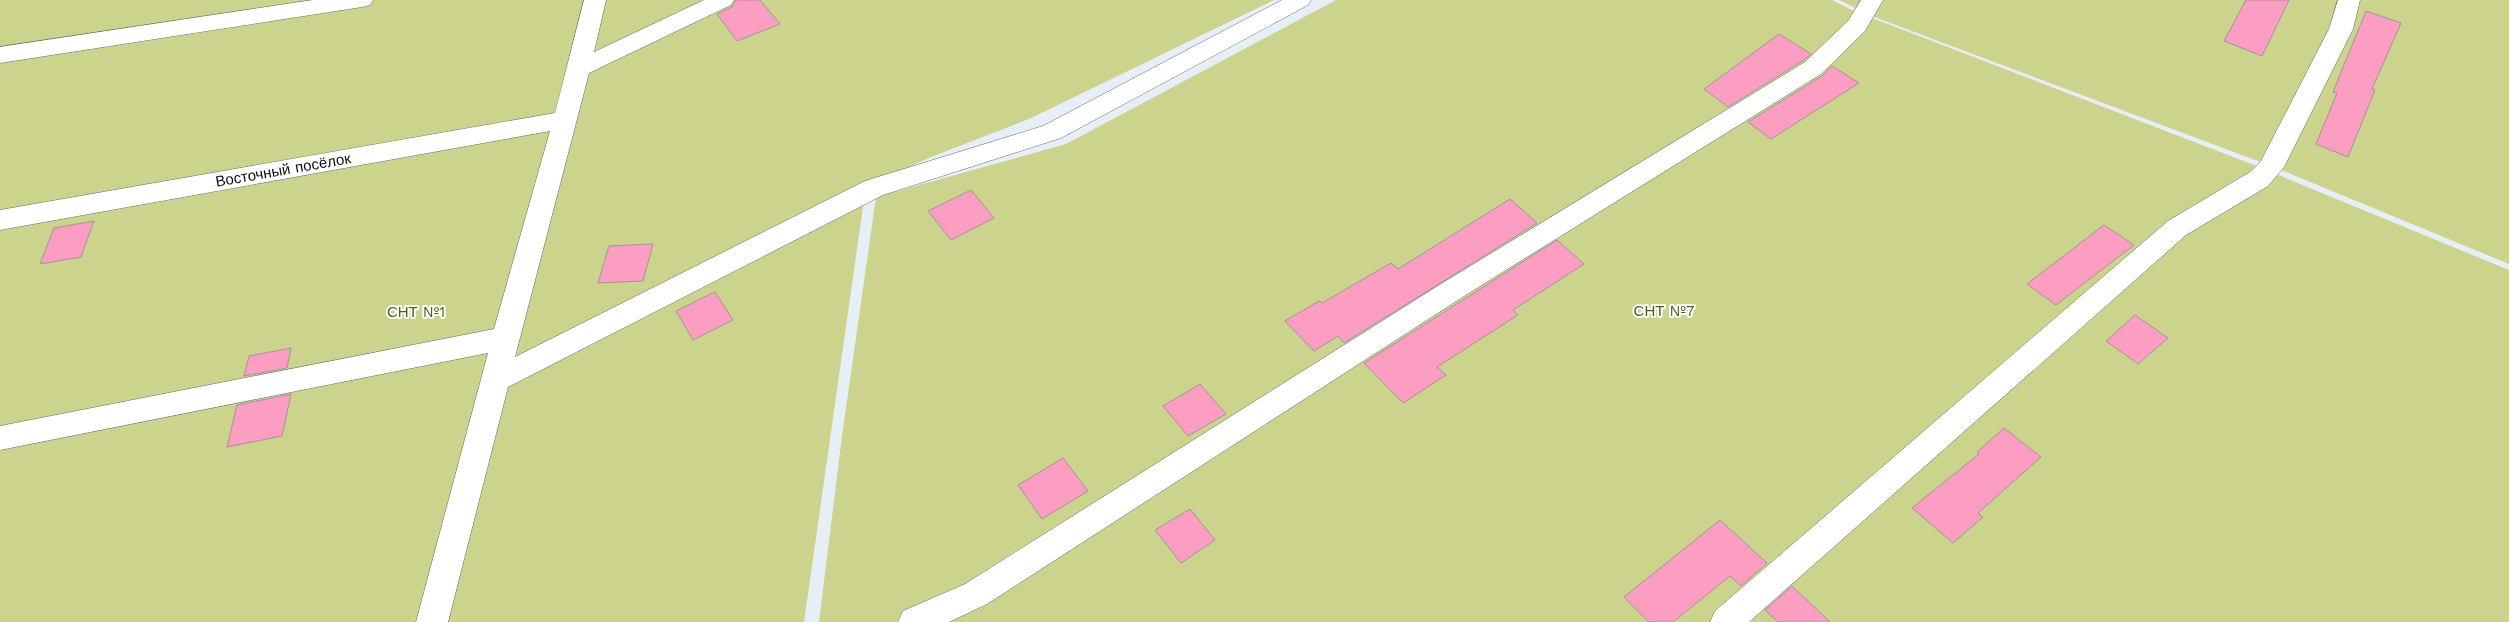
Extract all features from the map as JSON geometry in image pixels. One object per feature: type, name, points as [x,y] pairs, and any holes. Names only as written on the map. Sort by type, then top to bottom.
[{"type":"street","points":[[0,55],[362,0]]},
{"type":"street","points":[[428,621],[496,380],[505,338],[566,120],[595,0]]},
{"type":"street","points":[[578,69],[723,0]]},
{"type":"street","points":[[496,380],[874,188],[1052,132],[1300,0]]},
{"type":"street","points":[[914,622],[976,594],[1451,291],[1814,68],[1857,26],[1872,0]]},
{"type":"street","points":[[1726,622],[2177,228],[2259,179],[2271,167],[2341,29],[2349,0]]},
{"type":"street","name":"Восточный посёлок","points":[[0,220],[566,120]]},
{"type":"street","points":[[0,438],[505,338]]},
{"type":"green space","name":"СНТ №1","points":[[0,0],[1274,0],[1029,119],[931,157],[866,186],[804,622],[0,622]]},
{"type":"green space","name":"СНТ №7","points":[[1336,0],[1832,0],[1854,11],[2254,165],[2509,270],[2509,622],[819,622],[842,436],[876,197],[1066,144]]},
{"type":"green space","points":[[1839,0],[2509,0],[2509,264],[2279,169],[1872,16]]},
{"type":"building","points":[[736,0],[760,0],[780,24],[737,41],[717,14],[732,7]]},
{"type":"building","points":[[2246,0],[2289,0],[2262,56],[2224,41]]},
{"type":"building","points":[[2366,11],[2401,23],[2372,89],[2375,90],[2348,157],[2316,144],[2337,93],[2333,92]]},
{"type":"building","points":[[1779,34],[1811,54],[1728,107],[1704,89]]},
{"type":"building","points":[[1832,66],[1859,83],[1771,139],[1748,122],[1822,76]]},
{"type":"building","points":[[971,190],[994,218],[951,240],[928,211]]},
{"type":"building","points":[[1510,199],[1537,223],[1344,343],[1338,336],[1314,351],[1285,321],[1319,301],[1322,303],[1391,263],[1398,269]]},
{"type":"building","points":[[94,221],[81,257],[40,264],[54,228]]},
{"type":"building","points":[[2104,225],[2134,245],[2056,305],[2027,284]]},
{"type":"building","points":[[1557,240],[1584,264],[1513,310],[1518,315],[1437,367],[1446,375],[1403,403],[1364,363]]},
{"type":"building","points":[[653,244],[643,281],[598,283],[609,246]]},
{"type":"building","points":[[715,292],[733,320],[693,340],[676,311]]},
{"type":"building","points":[[2135,315],[2168,338],[2138,364],[2106,341]]},
{"type":"building","points":[[291,348],[287,368],[244,376],[249,356]]},
{"type":"building","points":[[1200,384],[1226,414],[1188,436],[1163,406]]},
{"type":"building","points":[[291,394],[282,436],[227,447],[237,405]]},
{"type":"building","points":[[2004,428],[2041,457],[1978,513],[1983,517],[1953,543],[1912,508],[1979,454],[1977,452]]},
{"type":"building","points":[[1063,458],[1088,491],[1042,519],[1018,485]]},
{"type":"building","points":[[1190,509],[1215,540],[1181,563],[1155,530]]},
{"type":"building","points":[[1720,520],[1767,563],[1741,586],[1730,576],[1673,622],[1649,622],[1624,597]]},
{"type":"building","points":[[1792,586],[1830,622],[1778,622],[1765,610]]}]
